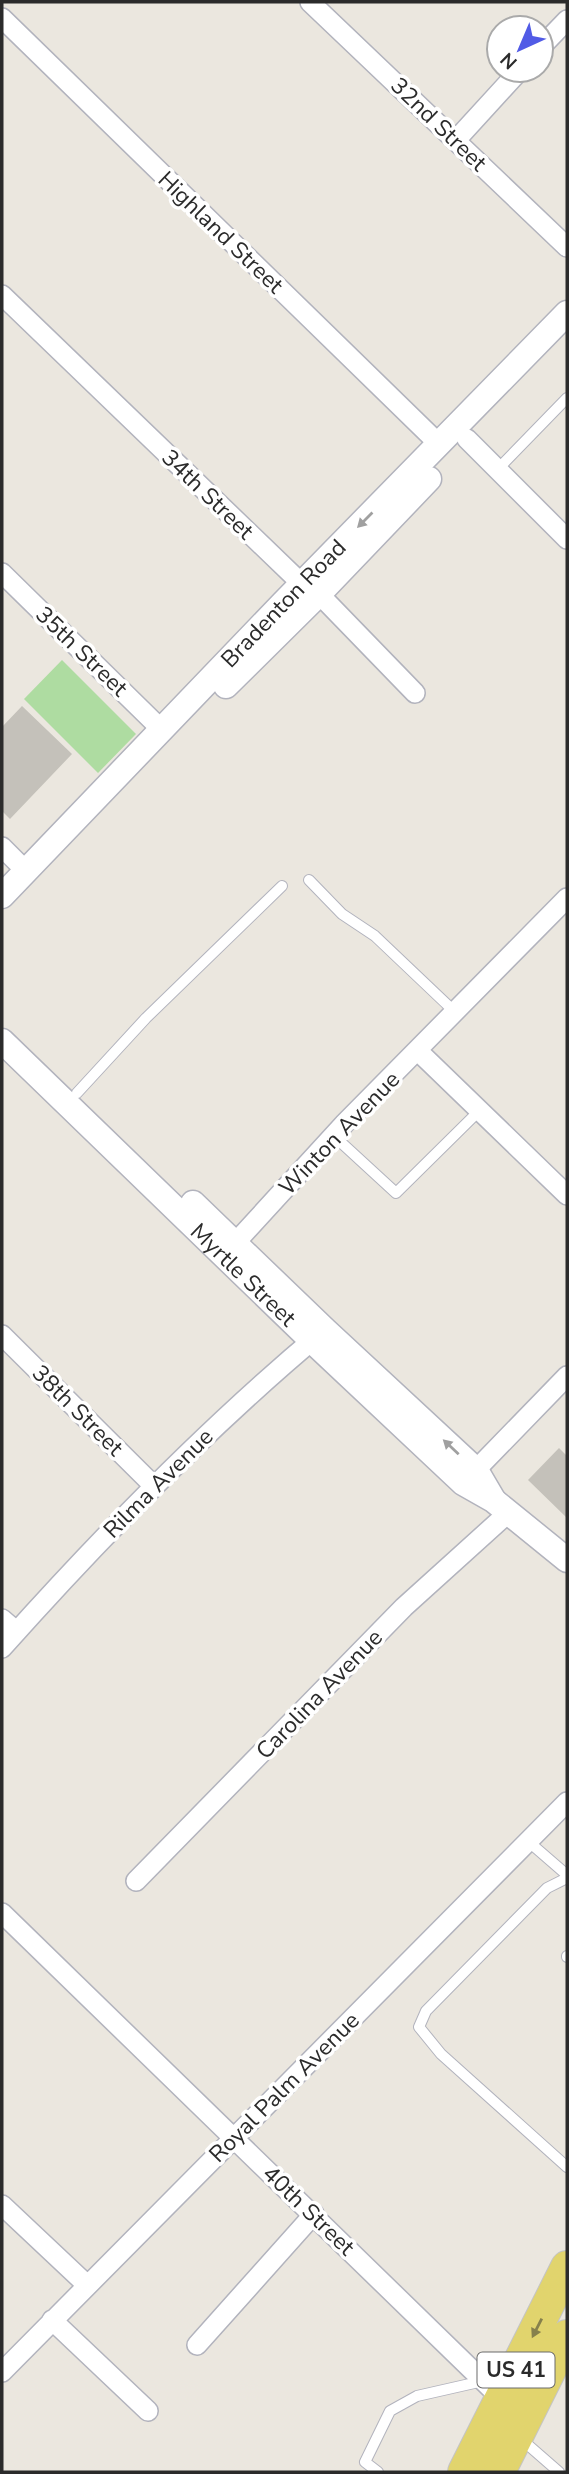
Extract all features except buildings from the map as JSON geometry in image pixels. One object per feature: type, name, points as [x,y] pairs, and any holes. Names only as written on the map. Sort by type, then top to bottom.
[{"type":"main road","name":"US 41","points":[[464,2472],[493,2390],[567,2267]]},
{"type":"main road","name":"US 41","points":[[499,2472],[567,2336]]},
{"type":"street","name":"32nd Street","points":[[310,2],[567,247]]},
{"type":"street","name":"Highland Street","points":[[2,19],[440,445]]},
{"type":"street","points":[[456,140],[507,84]]},
{"type":"street","name":"34th Street","points":[[2,295],[415,693]]},
{"type":"street","name":"Bradenton Road","points":[[2,916],[182,729],[440,445],[567,313]]},
{"type":"street","name":"Bradenton Road","points":[[2,896],[162,730],[467,439],[567,335]]},
{"type":"street","points":[[467,439],[567,539]]},
{"type":"street","name":"35th Street","points":[[2,573],[162,730]]},
{"type":"street","points":[[2,847],[26,871]]},
{"type":"street","name":"Winton Avenue","points":[[230,1250],[334,1136],[567,898]]},
{"type":"street","name":"Myrtle Street","points":[[2,1023],[77,1093],[230,1250]]},
{"type":"street","name":"Myrtle Street","points":[[2,1041],[230,1250],[500,1506],[567,1560]]},
{"type":"street","points":[[418,1051],[567,1195]]},
{"type":"street","name":"38th Street","points":[[2,1335],[154,1486]]},
{"type":"street","name":"Rilma Avenue","points":[[2,1648],[9,1625],[85,1556],[257,1387],[318,1335]]},
{"type":"street","points":[[469,1477],[567,1376]]},
{"type":"street","name":"Carolina Avenue","points":[[136,1881],[500,1506]]},
{"type":"street","name":"Royal Palm Avenue","points":[[2,2372],[567,1802]]},
{"type":"street","name":"40th Street","points":[[2,1913],[493,2390],[521,2428]]},
{"type":"street","points":[[2,2204],[87,2285]]},
{"type":"street","points":[[197,2345],[314,2214]]},
{"type":"street","points":[[52,2320],[148,2411]]},
{"type":"lane","points":[[497,470],[567,398]]},
{"type":"lane","points":[[309,880],[342,914],[375,936],[455,1012]]},
{"type":"lane","points":[[77,1093],[146,1018],[282,886]]},
{"type":"lane","points":[[334,1136],[396,1193],[479,1111]]},
{"type":"lane","points":[[529,1842],[567,1876],[547,1888],[426,2011],[419,2027],[441,2054],[567,2168]]},
{"type":"lane","points":[[378,2472],[365,2462],[390,2411],[417,2396],[493,2390]]},
{"type":"lane","points":[[521,2428],[559,2472]]},
{"type":"green space","points":[[62,660],[136,734],[98,773],[24,699]]}]
